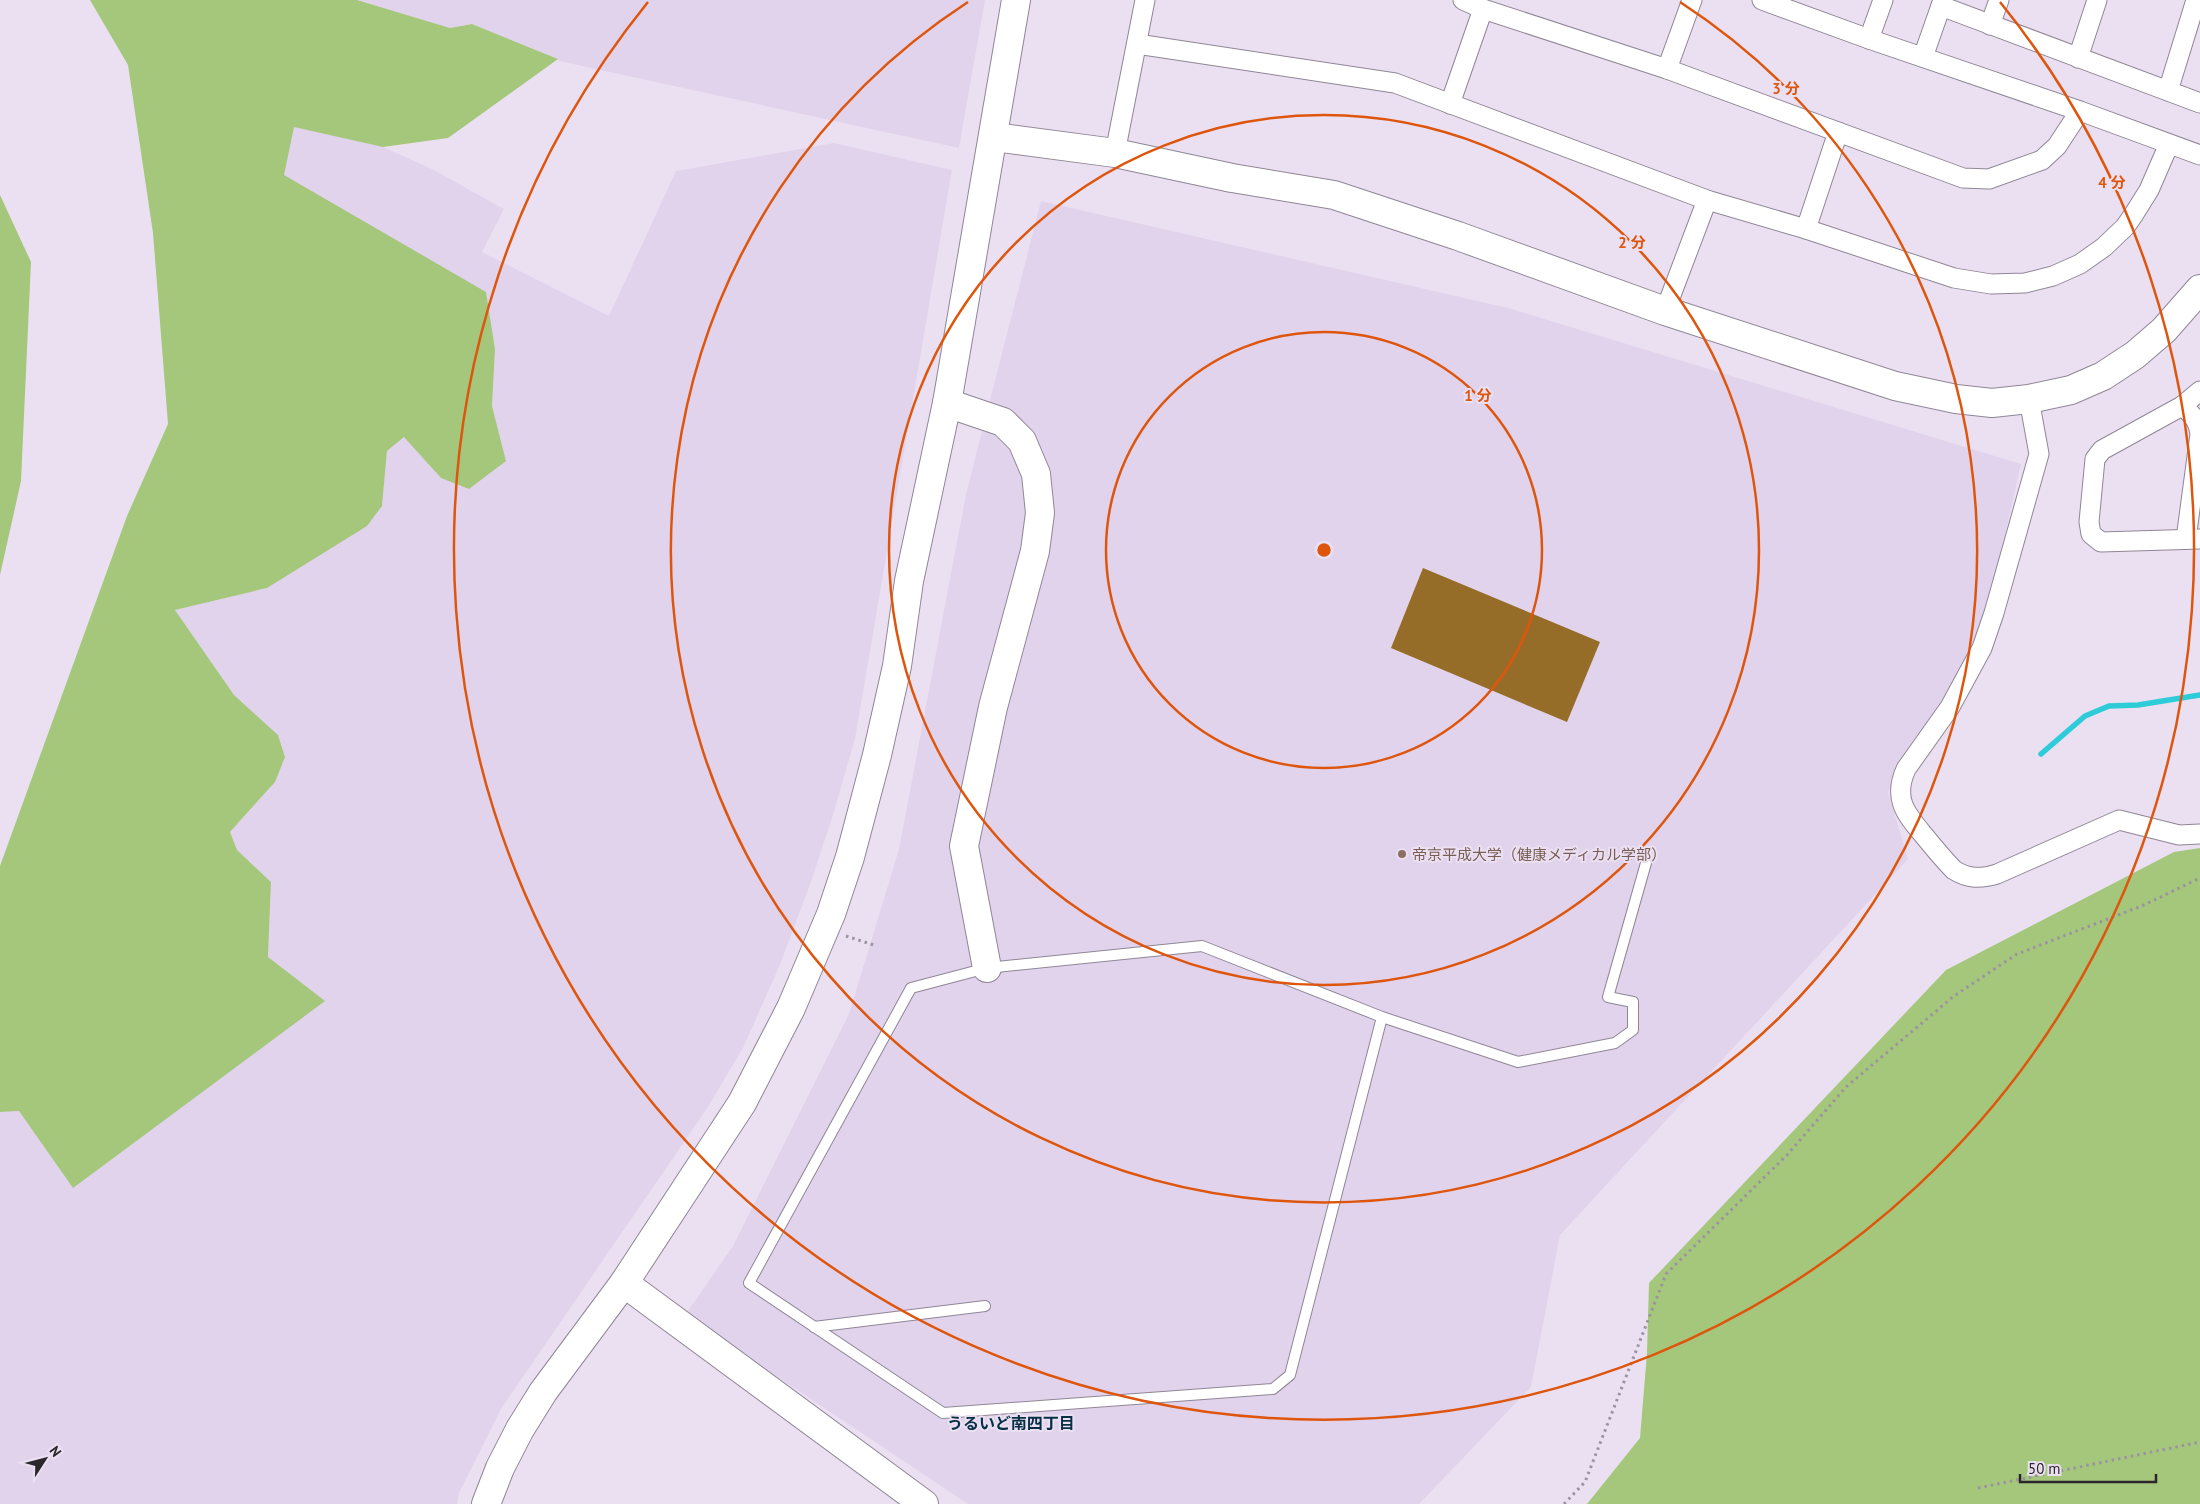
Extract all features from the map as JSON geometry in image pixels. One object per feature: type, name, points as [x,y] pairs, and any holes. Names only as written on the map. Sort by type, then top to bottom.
[{"type":"street","points":[[486,1504],[497,1475],[520,1429],[543,1392],[624,1283],[742,1102],[791,1008],[831,914],[850,857],[877,755],[897,666],[909,581],[947,403],[1016,0]]},
{"type":"street","points":[[1114,153],[1145,0]]},
{"type":"street","points":[[1463,0],[1483,9],[1667,69],[1962,178],[1989,179],[2042,160],[2057,146],[2080,111]]},
{"type":"street","points":[[1667,69],[1692,0]]},
{"type":"street","points":[[1762,0],[2200,155]]},
{"type":"street","points":[[1869,39],[1883,0]]},
{"type":"street","points":[[1990,25],[1998,0]]},
{"type":"street","points":[[2078,58],[2097,0]]},
{"type":"street","points":[[2168,91],[2196,0]]},
{"type":"street","points":[[1923,58],[1942,3],[1990,25],[2200,103]]},
{"type":"street","points":[[1450,104],[1483,9]]},
{"type":"street","points":[[1137,44],[1395,83],[1707,200],[1806,228],[1954,278],[1991,284],[2010,284],[2039,280],[2080,264],[2104,247],[2125,227],[2149,190],[2169,144]]},
{"type":"street","points":[[1806,228],[1838,132]]},
{"type":"street","points":[[994,136],[1114,153],[1232,178],[1334,195],[1458,236],[1664,310],[1894,386],[1956,399],[1992,403],[2029,398],[2071,390],[2103,376],[2128,360],[2164,330],[2200,289]]},
{"type":"street","points":[[1664,310],[1707,200]]},
{"type":"street","points":[[2182,406],[2193,415],[2198,423],[2200,434],[2193,539],[2101,542],[2091,534],[2089,522],[2095,459],[2102,450],[2182,406],[2200,391]]},
{"type":"street","points":[[2029,398],[2039,454],[1994,613],[1982,648],[1967,678],[1950,707],[1906,769],[1901,780],[1900,792],[1906,813],[1954,870],[1968,877],[1975,878],[1996,874],[2119,820],[2179,835],[2200,834]]},
{"type":"street","points":[[947,403],[1003,422],[1022,441],[1036,474],[1040,513],[1035,551],[993,707],[964,846],[986,968]]},
{"type":"street","points":[[624,1283],[924,1504]]},
{"type":"lane","points":[[1382,1016],[1290,1375],[1273,1389],[943,1413],[749,1283],[912,988],[986,968],[1202,946],[1382,1016],[1518,1062],[1615,1043],[1633,1030],[1633,1002],[1608,997],[1646,863]]},
{"type":"lane","points":[[814,1327],[985,1306]]},
{"type":"path","points":[[1564,1504],[1585,1482],[1666,1274],[1787,1155],[1846,1087],[1954,996],[2017,954],[2144,905],[2200,878]]},
{"type":"path","points":[[824,928],[877,946]]},
{"type":"path","points":[[1978,1488],[2200,1442]]},
{"type":"shaded area","points":[[357,0],[985,0],[959,148],[559,61],[472,24],[450,28]]},
{"type":"shaded area","points":[[294,126],[383,147],[432,169],[504,209],[482,252],[609,316],[676,171],[834,143],[952,170],[855,739],[811,882],[779,967],[744,1046],[708,1107],[501,1409],[459,1493],[457,1504],[0,1504],[0,1112],[19,1111],[73,1187],[268,957],[271,882],[237,850],[230,832],[275,782],[285,757],[278,735],[234,695],[175,610],[267,588],[382,506],[387,451],[405,436],[441,478],[506,461],[492,406],[495,349],[486,293],[283,175]]},
{"type":"shaded area","name":"帝京平成大学（健康メディカル学部）","points":[[1041,201],[1508,308],[2021,464],[1984,628],[1888,792],[1908,859],[1560,1235],[1531,1387],[1419,1504],[968,1504],[685,1315],[733,1246],[849,1014],[899,849],[966,494]]},
{"type":"green space","points":[[90,0],[357,0],[450,28],[472,24],[558,59],[448,138],[383,147],[294,127],[284,175],[486,292],[495,349],[492,406],[506,461],[469,489],[441,478],[404,437],[387,451],[382,506],[367,526],[267,588],[175,610],[234,695],[278,735],[285,757],[275,782],[230,832],[237,850],[271,882],[268,957],[325,1001],[73,1188],[19,1111],[0,1112],[0,866],[127,516],[168,424],[153,233],[128,65]]},
{"type":"green space","points":[[0,195],[31,262],[21,481],[0,575]]},
{"type":"green space","points":[[2200,848],[2200,1504],[1587,1504],[1640,1438],[1647,1353],[1649,1283],[1946,970],[2174,852]]},
{"type":"building","points":[[1423,568],[1600,642],[1567,722],[1391,648]]},
{"type":"waterway","points":[[2041,754],[2085,716],[2109,706],[2138,705],[2200,695]]},
{"type":"place","name":"帝京平成大学（健康メディカル学部）","points":[[1402,854]]},
{"type":"district","name":"うるいど南四丁目","points":[[1011,1423]]}]
